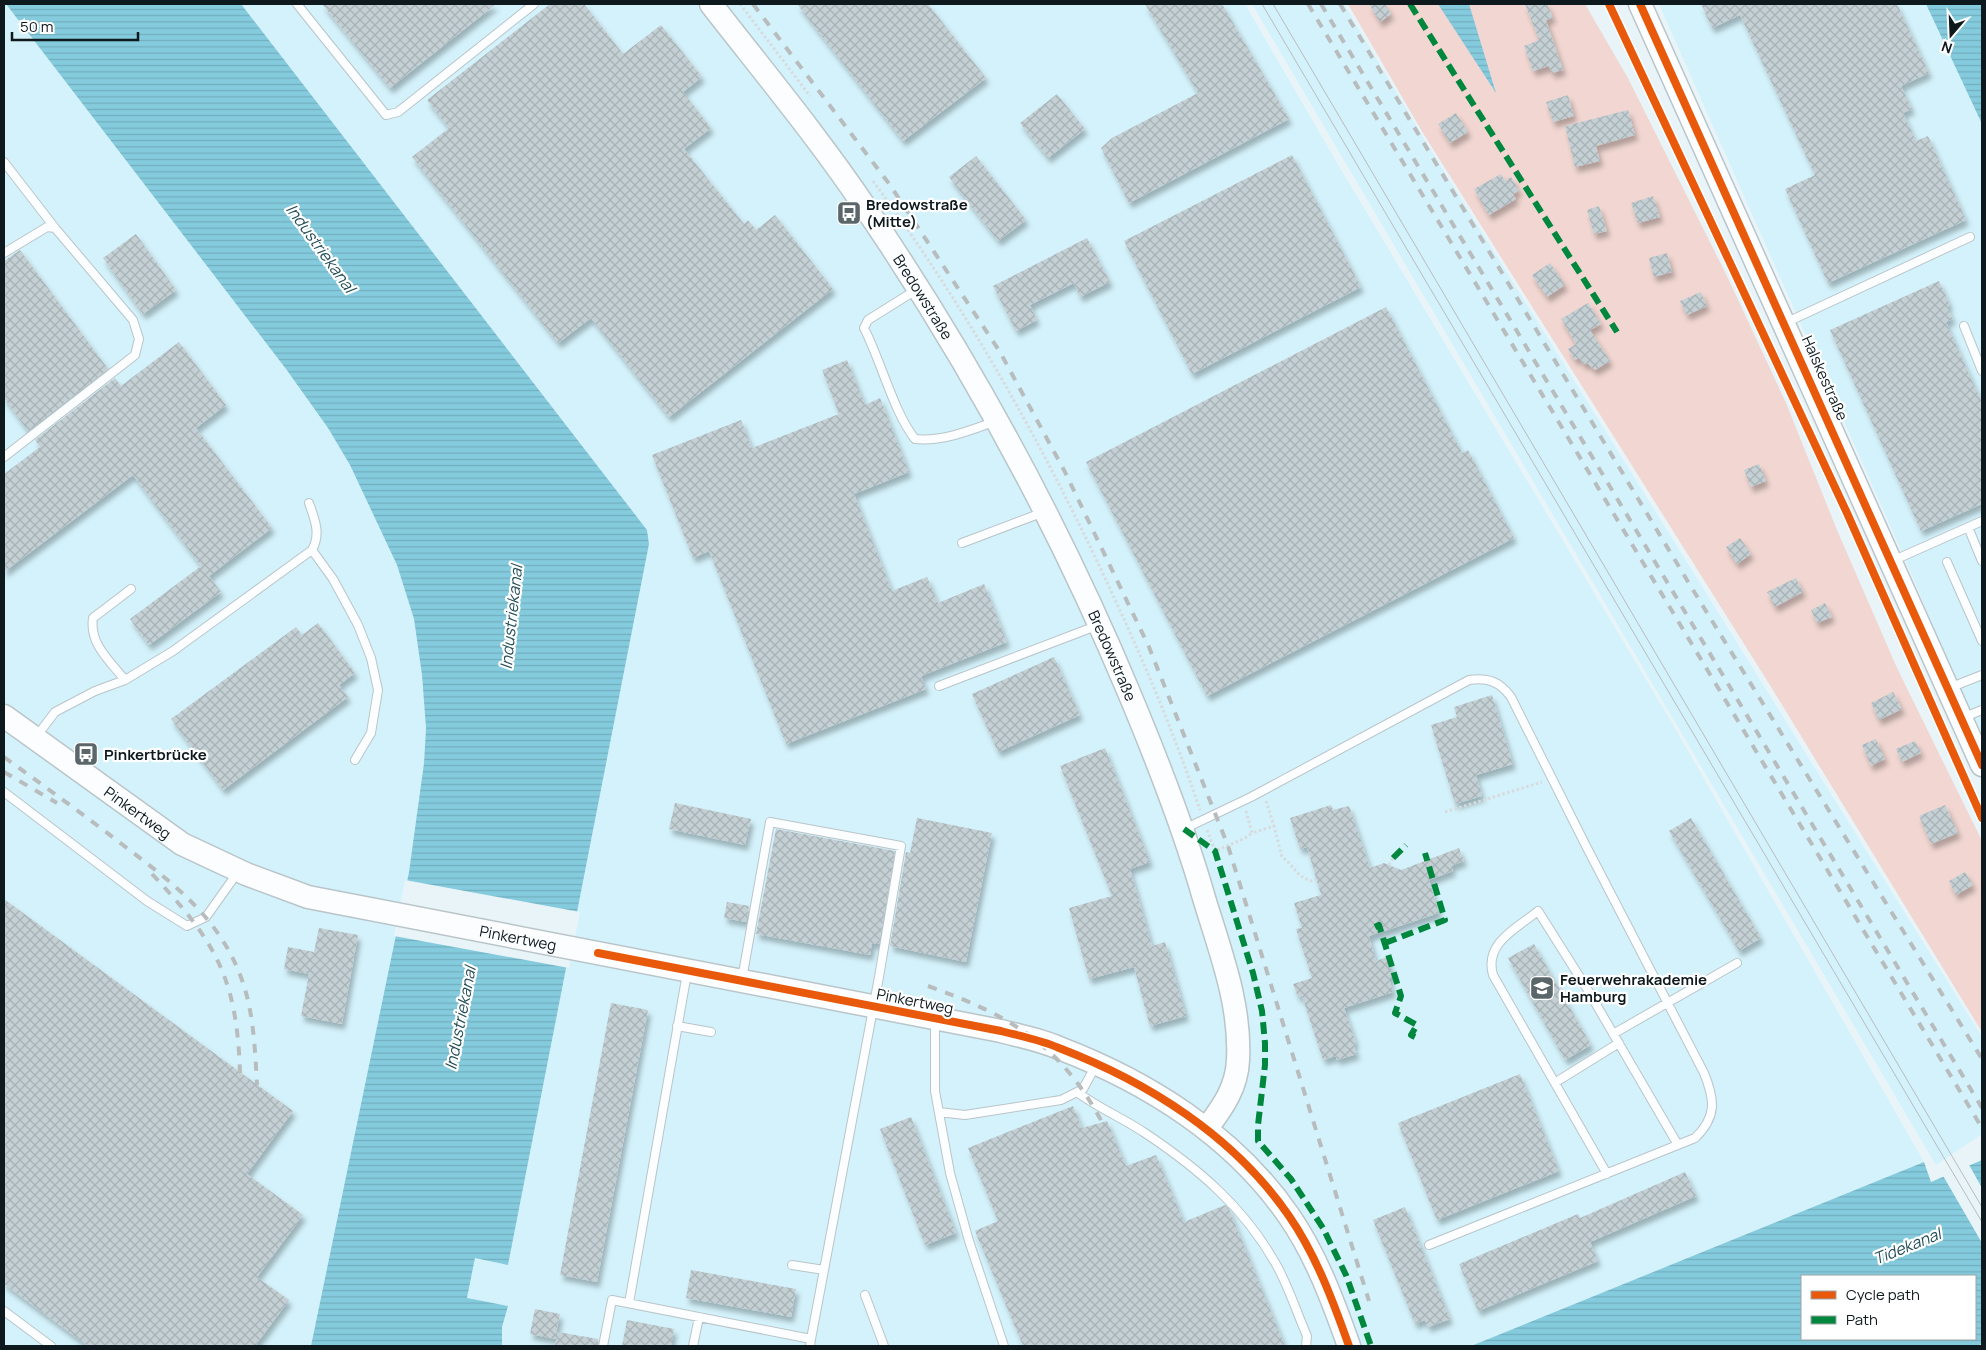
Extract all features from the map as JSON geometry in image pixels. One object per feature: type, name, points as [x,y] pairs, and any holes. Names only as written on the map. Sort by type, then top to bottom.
[{"type":"street","name":"Bredowstraße","points":[[711,4],[865,206],[998,420],[1046,511],[1100,624],[1184,829],[1230,983],[1238,1026],[1238,1062],[1228,1100],[1207,1128]]},
{"type":"street","name":"Halskestraße","points":[[1640,4],[1949,688],[1972,714],[1982,765]]},
{"type":"street","name":"Pinkertweg","points":[[4,716],[172,838],[239,871],[308,897],[935,1019],[1038,1041],[1058,1047],[1097,1064],[1164,1100],[1207,1128]]},
{"type":"street","points":[[1207,1128],[1245,1163],[1289,1216],[1318,1267],[1349,1346]]},
{"type":"lane","points":[[297,4],[386,116],[398,112],[534,4]]},
{"type":"lane","points":[[4,162],[55,228],[133,320],[139,339],[135,355],[4,457]]},
{"type":"lane","points":[[4,253],[47,227],[55,228]]},
{"type":"lane","points":[[1785,323],[1970,236]]},
{"type":"lane","points":[[917,289],[868,320],[864,328],[876,352],[906,427],[915,439],[924,440],[965,432],[998,420]]},
{"type":"lane","points":[[1964,326],[1982,371]]},
{"type":"lane","points":[[35,739],[55,712],[95,691],[125,680],[173,651],[312,550],[317,541],[317,524],[309,503]]},
{"type":"lane","points":[[962,543],[1046,511]]},
{"type":"lane","points":[[1892,561],[1982,521]]},
{"type":"lane","points":[[1968,528],[1982,561]]},
{"type":"lane","points":[[312,550],[333,579],[358,625],[371,658],[378,690],[371,733],[355,760]]},
{"type":"lane","points":[[1947,562],[1982,641]]},
{"type":"lane","points":[[125,680],[98,646],[91,630],[93,618],[131,589]]},
{"type":"lane","points":[[939,686],[1100,624]]},
{"type":"lane","points":[[1949,688],[1982,675]]},
{"type":"lane","points":[[1184,829],[1263,791],[1470,680],[1479,678],[1496,682],[1511,697],[1570,816],[1704,1073],[1712,1100],[1712,1114],[1706,1127],[1695,1138],[1429,1245]]},
{"type":"lane","points":[[4,792],[146,901],[187,926],[206,917],[239,871]]},
{"type":"lane","points":[[603,1346],[612,1300],[810,1342],[874,1007],[901,846],[770,822],[742,981]]},
{"type":"lane","points":[[1607,1174],[1493,975],[1490,963],[1493,950],[1504,937],[1538,911],[1678,1145]]},
{"type":"lane","points":[[1613,1034],[1737,963]]},
{"type":"lane","points":[[629,1303],[687,971]]},
{"type":"lane","points":[[935,1019],[935,1091],[950,1173],[966,1232],[1004,1346]]},
{"type":"lane","points":[[677,1026],[711,1032]]},
{"type":"lane","points":[[1556,1082],[1618,1043]]},
{"type":"lane","points":[[939,1112],[965,1115],[1061,1100],[1077,1092],[1086,1084],[1097,1064]]},
{"type":"lane","points":[[1077,1092],[1091,1103],[1143,1131],[1200,1172],[1242,1214],[1277,1266],[1307,1336],[1306,1346]]},
{"type":"lane","points":[[792,1265],[824,1270]]},
{"type":"lane","points":[[865,1295],[884,1346]]},
{"type":"lane","points":[[4,1311],[51,1346]]},
{"type":"lane","points":[[694,1346],[699,1317]]},
{"type":"path","points":[[1445,812],[1539,784]]},
{"type":"path","points":[[1263,791],[1282,858],[1288,862],[1298,876],[1311,881],[1316,879]]},
{"type":"path","points":[[1243,801],[1252,833]]},
{"type":"path","points":[[1215,851],[1252,833],[1274,826]]},
{"type":"path","points":[[1390,865],[1393,858]]},
{"type":"shaded area","points":[[4,4],[6,4],[286,369],[328,428],[350,465],[397,565],[414,619],[422,675],[426,728],[424,763],[409,872],[311,1346],[4,1346]]},
{"type":"shaded area","points":[[241,4],[1245,4],[1337,163],[1672,723],[1924,1162],[1471,1346],[502,1346],[502,1327],[508,1306],[467,1299],[475,1258],[508,1265],[649,544],[647,530]]},
{"type":"shaded area","points":[[1252,4],[1344,4],[1427,144],[1982,1037],[1982,1134],[1936,1165]]},
{"type":"shaded area","points":[[1348,4],[1585,4],[1629,80],[1726,274],[1786,403],[1837,530],[1897,668],[1982,841],[1982,1032],[1768,682],[1423,133]]},
{"type":"shaded area","points":[[1659,4],[1926,4],[1982,124],[1982,745],[1909,568]]},
{"type":"water","name":"Industriekanal","points":[[6,4],[241,4],[647,530],[649,544],[508,1265],[475,1258],[467,1298],[508,1306],[502,1327],[502,1346],[311,1346],[409,872],[424,763],[426,728],[422,675],[414,619],[397,565],[350,465],[328,428],[286,369]]},
{"type":"water","points":[[1438,4],[1469,4],[1496,93]]},
{"type":"water","points":[[1926,4],[1982,4],[1982,124]]},
{"type":"water","name":"Tidekanal","points":[[1982,1160],[1982,1344],[1976,1346],[1471,1346],[1924,1162],[1931,1182]]},
{"type":"pier","points":[[405,880],[580,912],[569,968],[394,936]]},
{"type":"pier","points":[[1968,1163],[1982,1188],[1982,1243],[1942,1174]]},
{"type":"building","points":[[322,4],[496,4],[390,88]]},
{"type":"building","points":[[550,4],[584,4],[623,54],[661,25],[702,77],[683,92],[711,128],[684,149],[744,224],[748,220],[756,230],[775,215],[833,289],[669,417],[591,318],[558,343],[412,157],[449,128],[427,100]]},
{"type":"building","points":[[797,4],[928,4],[986,78],[903,141]]},
{"type":"building","points":[[1145,4],[1222,4],[1289,119],[1129,203],[1101,148],[1112,138],[1198,93]]},
{"type":"building","points":[[1369,4],[1385,4],[1391,14],[1380,22]]},
{"type":"building","points":[[1525,4],[1547,4],[1553,18],[1546,20],[1563,70],[1552,73],[1549,66],[1533,71],[1524,46],[1539,40]]},
{"type":"building","points":[[1701,4],[1897,4],[1929,73],[1901,86],[1912,109],[1903,113],[1916,141],[1928,136],[1966,220],[1828,283],[1785,189],[1815,175],[1740,15],[1712,28]]},
{"type":"building","points":[[1057,94],[1085,129],[1048,158],[1020,123]]},
{"type":"building","points":[[1568,95],[1574,116],[1553,122],[1546,102]]},
{"type":"building","points":[[1628,110],[1635,135],[1596,146],[1600,161],[1575,167],[1565,126]]},
{"type":"building","points":[[1456,113],[1468,132],[1450,143],[1438,124]]},
{"type":"building","points":[[1292,155],[1361,287],[1192,374],[1124,241]]},
{"type":"building","points":[[976,156],[1026,220],[998,241],[949,177]]},
{"type":"building","points":[[1501,174],[1505,181],[1511,177],[1519,191],[1513,194],[1516,199],[1489,215],[1474,189]]},
{"type":"building","points":[[1653,196],[1660,217],[1638,223],[1631,203]]},
{"type":"building","points":[[1599,206],[1607,231],[1594,234],[1587,210]]},
{"type":"building","points":[[136,234],[176,290],[143,314],[103,258]]},
{"type":"building","points":[[1087,238],[1110,282],[1080,297],[1074,283],[1030,305],[1037,320],[1016,331],[993,286]]},
{"type":"building","points":[[20,250],[108,369],[28,431],[4,398],[4,261]]},
{"type":"building","points":[[1667,253],[1672,272],[1654,277],[1649,258]]},
{"type":"building","points":[[1550,263],[1565,285],[1547,297],[1532,275]]},
{"type":"building","points":[[1939,281],[1950,305],[1947,307],[1953,319],[1946,322],[1982,403],[1982,504],[1921,531],[1830,330]]},
{"type":"building","points":[[1701,292],[1707,306],[1687,315],[1680,301]]},
{"type":"building","points":[[1588,303],[1601,324],[1590,330],[1610,361],[1595,370],[1587,363],[1584,365],[1579,358],[1575,360],[1568,349],[1576,344],[1561,319]]},
{"type":"building","points":[[1386,307],[1462,453],[1468,450],[1514,538],[1207,696],[1086,462]]},
{"type":"building","points":[[179,342],[226,405],[196,428],[272,528],[209,576],[221,592],[149,645],[130,619],[201,566],[133,475],[4,572],[4,474],[40,447],[35,440],[115,378],[121,386]]},
{"type":"building","points":[[847,360],[865,405],[880,398],[909,472],[854,494],[892,591],[927,577],[938,603],[984,584],[1007,642],[921,676],[926,689],[786,744],[709,551],[693,558],[652,455],[741,420],[752,448],[839,414],[822,370]]},
{"type":"building","points":[[1759,464],[1766,481],[1751,487],[1744,470]]},
{"type":"building","points":[[1740,538],[1751,554],[1737,564],[1726,547]]},
{"type":"building","points":[[1796,578],[1803,592],[1775,607],[1767,592]]},
{"type":"building","points":[[1825,603],[1832,617],[1817,623],[1811,610]]},
{"type":"building","points":[[318,623],[355,673],[339,685],[348,697],[223,790],[171,719],[296,627],[302,635]]},
{"type":"building","points":[[1054,657],[1080,715],[998,752],[972,694]]},
{"type":"building","points":[[1893,692],[1902,709],[1879,720],[1871,703]]},
{"type":"building","points":[[1492,695],[1513,764],[1476,775],[1482,796],[1455,804],[1431,725],[1457,717],[1454,707]]},
{"type":"building","points":[[1876,739],[1885,759],[1871,766],[1862,745]]},
{"type":"building","points":[[1915,741],[1921,753],[1902,762],[1896,749]]},
{"type":"building","points":[[1105,748],[1150,862],[1130,869],[1152,946],[1165,942],[1186,1016],[1150,1026],[1134,967],[1089,979],[1069,908],[1112,896],[1060,766]]},
{"type":"building","points":[[675,803],[751,819],[745,845],[669,829]]},
{"type":"building","points":[[1331,805],[1333,810],[1349,806],[1370,868],[1384,863],[1401,870],[1459,848],[1464,861],[1451,866],[1453,871],[1429,880],[1439,913],[1369,936],[1376,961],[1387,957],[1393,976],[1389,978],[1393,992],[1344,1008],[1356,1043],[1353,1044],[1357,1054],[1337,1060],[1336,1056],[1323,1060],[1302,996],[1298,997],[1293,984],[1312,978],[1296,929],[1302,928],[1294,903],[1321,895],[1307,847],[1300,849],[1290,818]]},
{"type":"building","points":[[1945,805],[1958,833],[1931,844],[1919,816]]},
{"type":"building","points":[[917,818],[992,833],[966,962],[890,946],[906,852],[910,853]]},
{"type":"building","points":[[1691,818],[1761,938],[1739,951],[1669,831]]},
{"type":"building","points":[[776,829],[895,851],[879,944],[872,943],[870,955],[756,934]]},
{"type":"building","points":[[1965,872],[1973,885],[1956,895],[1949,881]]},
{"type":"building","points":[[4,899],[293,1111],[247,1174],[303,1215],[257,1277],[289,1300],[255,1346],[88,1346],[4,1284]]},
{"type":"building","points":[[727,902],[749,906],[746,922],[724,918]]},
{"type":"building","points":[[319,928],[358,935],[342,1024],[301,1016],[309,974],[284,969],[288,947],[314,952]]},
{"type":"building","points":[[1534,944],[1591,1045],[1565,1060],[1508,958]]},
{"type":"building","points":[[611,1003],[648,1010],[597,1282],[560,1275]]},
{"type":"building","points":[[1520,1074],[1559,1171],[1437,1220],[1398,1123]]},
{"type":"building","points":[[1073,1106],[1082,1128],[1107,1121],[1126,1166],[1156,1155],[1184,1222],[1225,1205],[1229,1209],[1285,1346],[1023,1346],[975,1231],[998,1221],[968,1148]]},
{"type":"building","points":[[911,1117],[956,1233],[925,1245],[880,1129]]},
{"type":"building","points":[[1685,1172],[1696,1196],[1590,1242],[1598,1261],[1478,1311],[1459,1264],[1578,1214],[1580,1218]]},
{"type":"building","points":[[1405,1207],[1450,1319],[1428,1327],[1425,1320],[1415,1324],[1373,1220]]},
{"type":"building","points":[[691,1270],[796,1289],[791,1317],[686,1298]]},
{"type":"building","points":[[535,1309],[560,1314],[555,1339],[530,1334]]},
{"type":"building","points":[[627,1320],[674,1329],[671,1346],[622,1346]]},
{"type":"building","points":[[558,1332],[598,1339],[598,1346],[555,1346]]},
{"type":"tram line","points":[[1262,4],[1982,1222]]},
{"type":"tram line","points":[[1273,4],[1982,1207]]},
{"type":"railway","points":[[753,4],[890,185],[1000,352],[1065,472],[1149,647],[1228,846],[1369,1301]]},
{"type":"railway","points":[[1308,4],[1982,1128]]},
{"type":"railway","points":[[1321,4],[1982,1108]]},
{"type":"railway","points":[[1340,4],[1693,590],[1982,1059]]},
{"type":"railway","points":[[4,757],[160,873],[208,920],[233,958],[246,993],[253,1032],[257,1085]]},
{"type":"railway","points":[[4,772],[57,803]]},
{"type":"railway","points":[[152,874],[192,920],[219,963],[228,986],[234,1011],[240,1073]]},
{"type":"railway","points":[[928,986],[957,997],[1008,1021],[1030,1036],[1050,1052],[1068,1072],[1086,1095],[1102,1122]]},
{"type":"marked path","points":[[1410,4],[1617,332]]},
{"type":"marked path","points":[[1184,829],[1215,851],[1253,973],[1262,1011],[1265,1043],[1265,1065],[1258,1141],[1291,1179],[1323,1228],[1346,1275],[1371,1346]]},
{"type":"marked path","points":[[1393,858],[1406,845]]},
{"type":"marked path","points":[[1385,943],[1445,920],[1425,853]]},
{"type":"marked path","points":[[1375,927],[1379,925],[1401,996],[1395,1013],[1417,1025],[1411,1035],[1415,1037]]},
{"type":"cycle path","points":[[1609,4],[1847,513],[1982,818]]},
{"type":"cycle path","points":[[1640,4],[1982,765]]},
{"type":"cycle path","points":[[598,953],[1001,1031],[1052,1045],[1125,1077],[1187,1115],[1216,1137],[1267,1187],[1289,1216],[1308,1246],[1330,1295],[1349,1346]]},
{"type":"place","name":"Bredowstraße (Mitte)","points":[[849,213]]},
{"type":"place","name":"Pinkertbrücke","points":[[86,754]]},
{"type":"place","name":"Feuerwehrakademie Hamburg","points":[[1542,988]]}]
